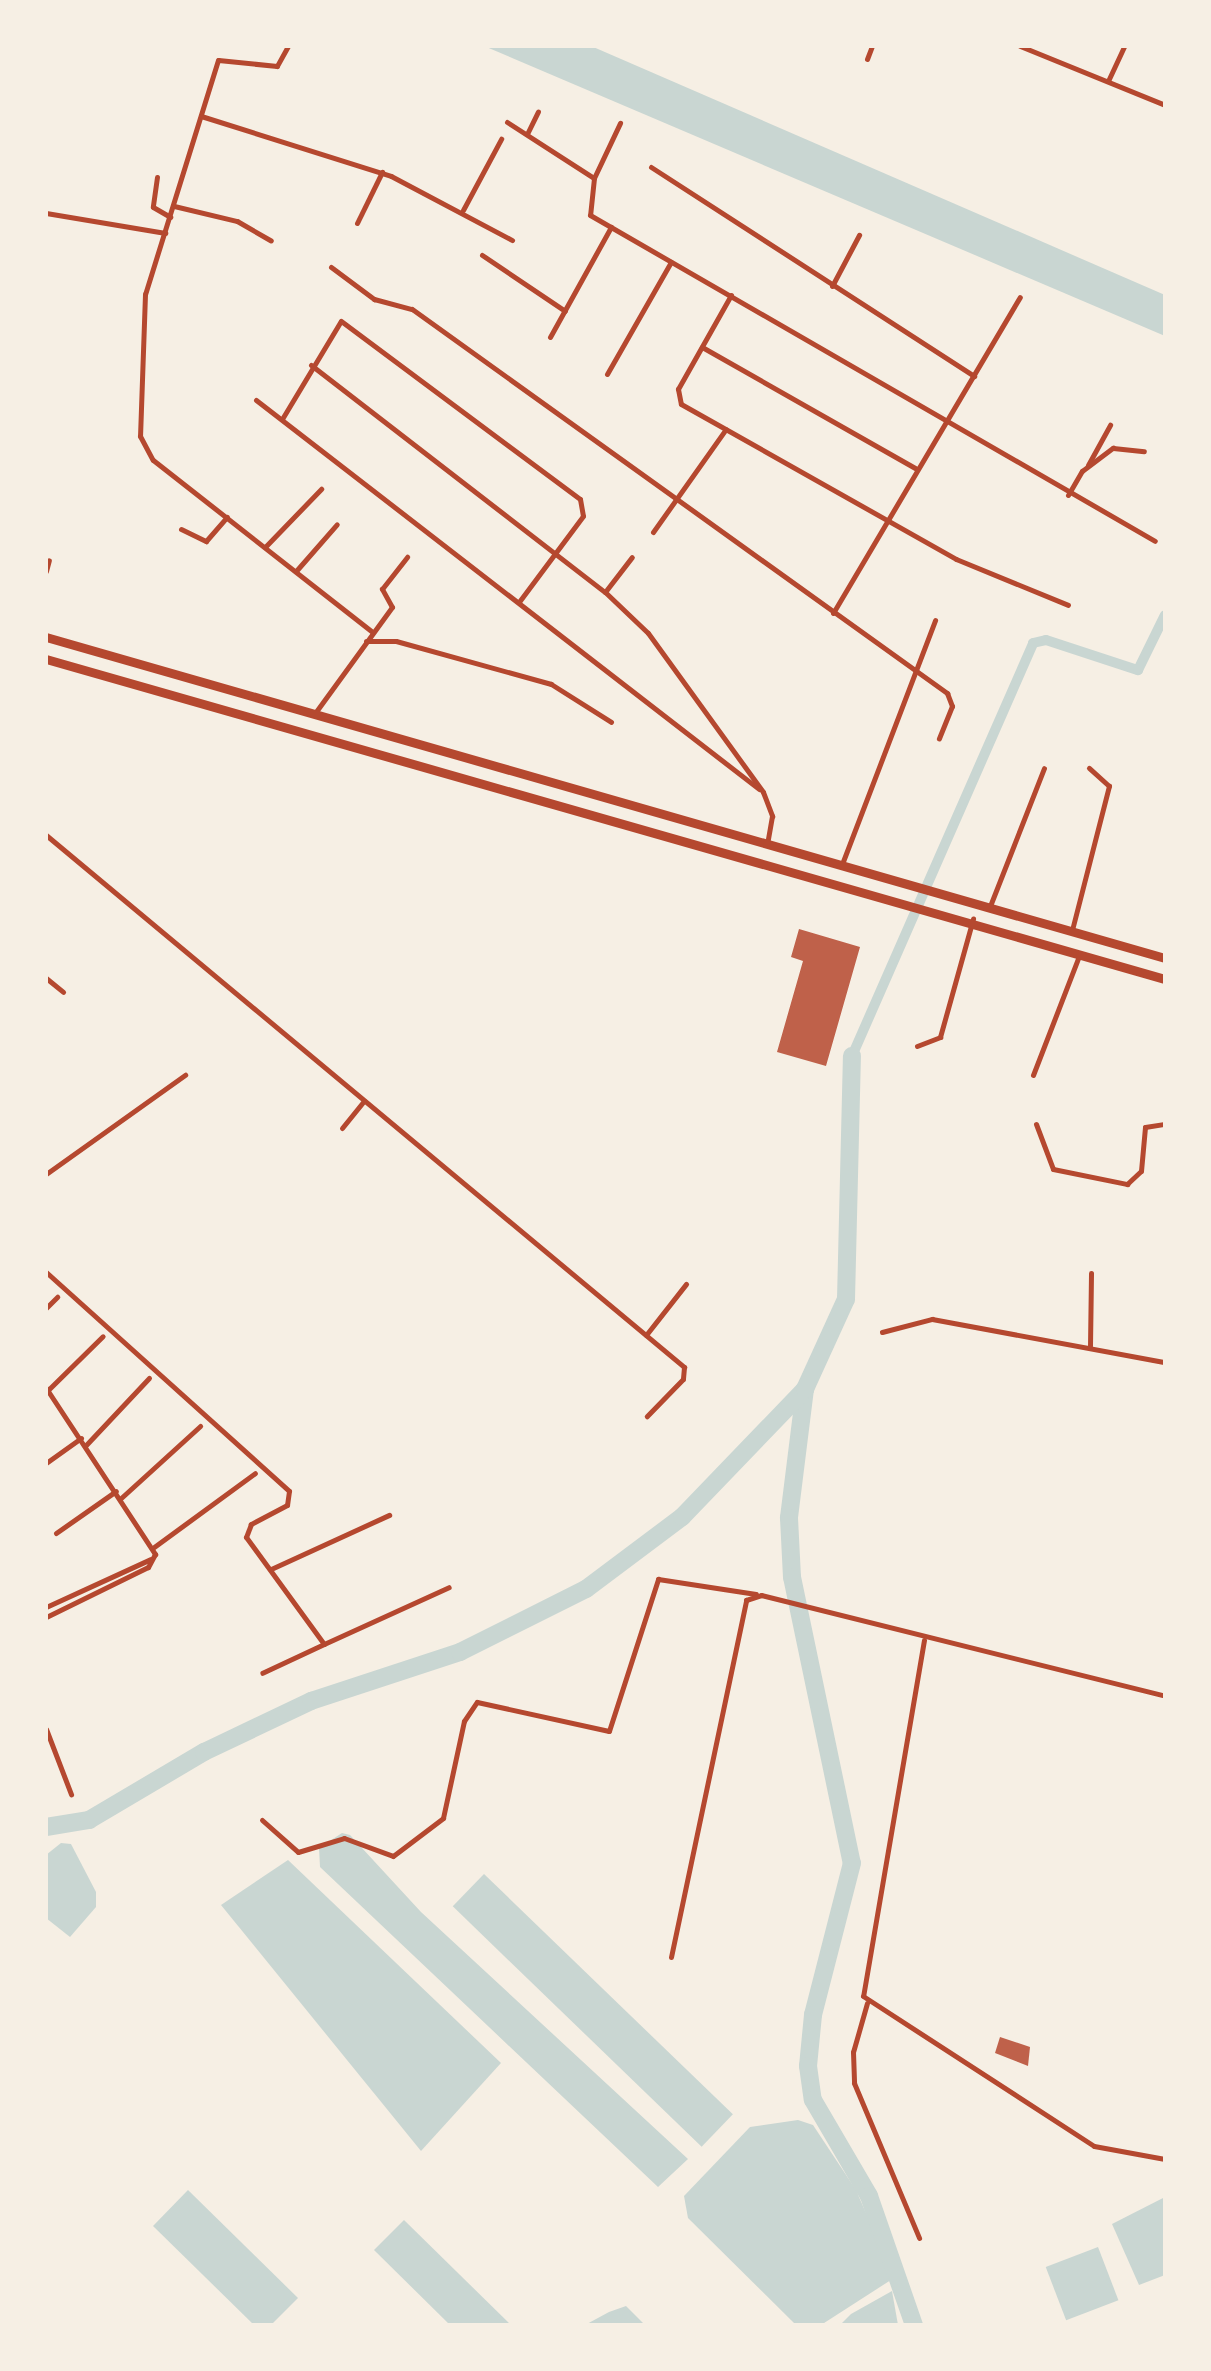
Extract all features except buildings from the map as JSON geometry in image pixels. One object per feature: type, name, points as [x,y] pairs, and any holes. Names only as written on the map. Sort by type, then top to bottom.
[{"type":"main road","points":[[46,637],[767,844],[901,879],[1165,958]]},
{"type":"main road","points":[[46,659],[947,911],[1165,979]]},
{"type":"main road","points":[[248,714],[254,696]]},
{"type":"street","points":[[288,46],[277,66],[221,57],[141,315],[140,436],[153,460],[372,632]]},
{"type":"street","points":[[867,59],[872,46]]},
{"type":"street","points":[[1020,46],[1165,105]]},
{"type":"street","points":[[1108,81],[1124,46]]},
{"type":"street","points":[[527,134],[538,111]]},
{"type":"street","points":[[201,116],[382,172],[463,210],[512,240]]},
{"type":"street","points":[[507,122],[594,178]]},
{"type":"street","points":[[620,123],[594,178],[589,211],[611,227],[1068,495],[1155,541]]},
{"type":"street","points":[[463,210],[501,139]]},
{"type":"street","points":[[651,167],[974,376]]},
{"type":"street","points":[[357,223],[382,172]]},
{"type":"street","points":[[157,177],[153,207],[170,217]]},
{"type":"street","points":[[174,206],[237,221],[271,241]]},
{"type":"street","points":[[46,213],[165,233]]},
{"type":"street","points":[[550,337],[611,227]]},
{"type":"street","points":[[832,286],[859,235]]},
{"type":"street","points":[[482,255],[565,311]]},
{"type":"street","points":[[607,374],[671,262]]},
{"type":"street","points":[[331,267],[374,299],[412,309],[674,502],[951,699],[939,739]]},
{"type":"street","points":[[731,295],[677,398],[956,559],[1068,605]]},
{"type":"street","points":[[833,613],[1020,297]]},
{"type":"street","points":[[282,419],[335,323],[347,324],[580,499],[583,516],[519,602]]},
{"type":"street","points":[[702,347],[917,469]]},
{"type":"street","points":[[311,365],[605,592],[667,656],[763,792],[772,816],[767,844]]},
{"type":"street","points":[[256,400],[763,792]]},
{"type":"street","points":[[1068,495],[1088,465],[1090,450],[1110,425]]},
{"type":"street","points":[[653,532],[726,429]]},
{"type":"street","points":[[1088,465],[1125,445],[1144,451]]},
{"type":"street","points":[[265,547],[321,489]]},
{"type":"street","points":[[181,529],[206,541],[227,517]]},
{"type":"street","points":[[296,571],[337,524]]},
{"type":"street","points":[[315,713],[392,607],[382,589],[407,557]]},
{"type":"street","points":[[605,592],[632,557]]},
{"type":"street","points":[[46,571],[49,560]]},
{"type":"street","points":[[842,864],[935,620]]},
{"type":"street","points":[[366,641],[396,641],[551,684],[611,722]]},
{"type":"street","points":[[990,906],[1044,768]]},
{"type":"street","points":[[1072,930],[1109,786],[1089,768]]},
{"type":"street","points":[[46,835],[646,1335],[686,1374],[647,1416]]},
{"type":"street","points":[[917,1046],[940,1037],[973,919]]},
{"type":"street","points":[[1033,1075],[1081,951]]},
{"type":"street","points":[[46,978],[63,992]]},
{"type":"street","points":[[46,1174],[185,1075]]},
{"type":"street","points":[[342,1128],[364,1101]]},
{"type":"street","points":[[1036,1124],[1053,1169],[1127,1184],[1141,1171],[1145,1127],[1165,1124]]},
{"type":"street","points":[[46,1272],[289,1491],[287,1505],[247,1530],[324,1644]]},
{"type":"street","points":[[1090,1346],[1091,1273]]},
{"type":"street","points":[[646,1335],[686,1284]]},
{"type":"street","points":[[46,1308],[57,1297]]},
{"type":"street","points":[[882,1332],[932,1319],[1165,1362]]},
{"type":"street","points":[[103,1336],[47,1390],[154,1547]]},
{"type":"street","points":[[86,1445],[149,1378]]},
{"type":"street","points":[[121,1499],[200,1426]]},
{"type":"street","points":[[46,1463],[81,1438]]},
{"type":"street","points":[[46,1617],[151,1559],[154,1547],[255,1473]]},
{"type":"street","points":[[56,1533],[116,1491]]},
{"type":"street","points":[[271,1569],[389,1515]]},
{"type":"street","points":[[46,1607],[151,1559]]},
{"type":"street","points":[[262,1820],[298,1852],[359,1839],[384,1859],[443,1818],[464,1721],[477,1702],[609,1731],[658,1579],[761,1595],[924,1640],[1165,1696]]},
{"type":"street","points":[[262,1673],[449,1587]]},
{"type":"street","points":[[671,1957],[744,1605],[761,1595]]},
{"type":"street","points":[[919,2238],[854,2083],[853,2052],[867,2003],[863,1987],[924,1640]]},
{"type":"street","points":[[46,1729],[71,1794]]},
{"type":"street","points":[[867,2003],[1094,2146],[1165,2159]]},
{"type":"shaded area","points":[[484,46],[591,46],[1165,295],[1165,336]]},
{"type":"shaded area","points":[[342,1833],[350,1835],[421,1912],[688,2159],[658,2187],[320,1867],[319,1848]]},
{"type":"shaded area","points":[[61,1843],[71,1844],[96,1892],[96,1907],[70,1937],[46,1918],[46,1855]]},
{"type":"shaded area","points":[[288,1860],[501,2063],[421,2151],[221,1905]]},
{"type":"shaded area","points":[[484,1874],[733,2114],[702,2147],[453,1906]]},
{"type":"shaded area","points":[[798,2120],[813,2125],[856,2190],[894,2278],[821,2325],[796,2325],[688,2218],[684,2196],[750,2127]]},
{"type":"shaded area","points":[[188,2190],[298,2298],[271,2325],[254,2325],[153,2226]]},
{"type":"shaded area","points":[[1165,2197],[1165,2275],[1139,2285],[1112,2224]]},
{"type":"shaded area","points":[[404,2220],[511,2325],[450,2325],[374,2250]]},
{"type":"shaded area","points":[[1098,2247],[1118,2300],[1066,2320],[1046,2267]]},
{"type":"shaded area","points":[[892,2291],[898,2325],[840,2325],[851,2314]]},
{"type":"shaded area","points":[[626,2306],[645,2325],[585,2325],[609,2312]]},
{"type":"waterway","points":[[852,1056],[1033,643],[1046,640],[1138,670],[1165,615]]},
{"type":"waterway","points":[[46,1827],[89,1820],[204,1752],[311,1701],[460,1652],[586,1589],[682,1517],[805,1389],[846,1299],[852,1056]]},
{"type":"waterway","points":[[805,1389],[789,1518],[792,1577],[852,1863],[813,2015],[808,2066],[813,2100],[869,2196],[914,2325]]}]
